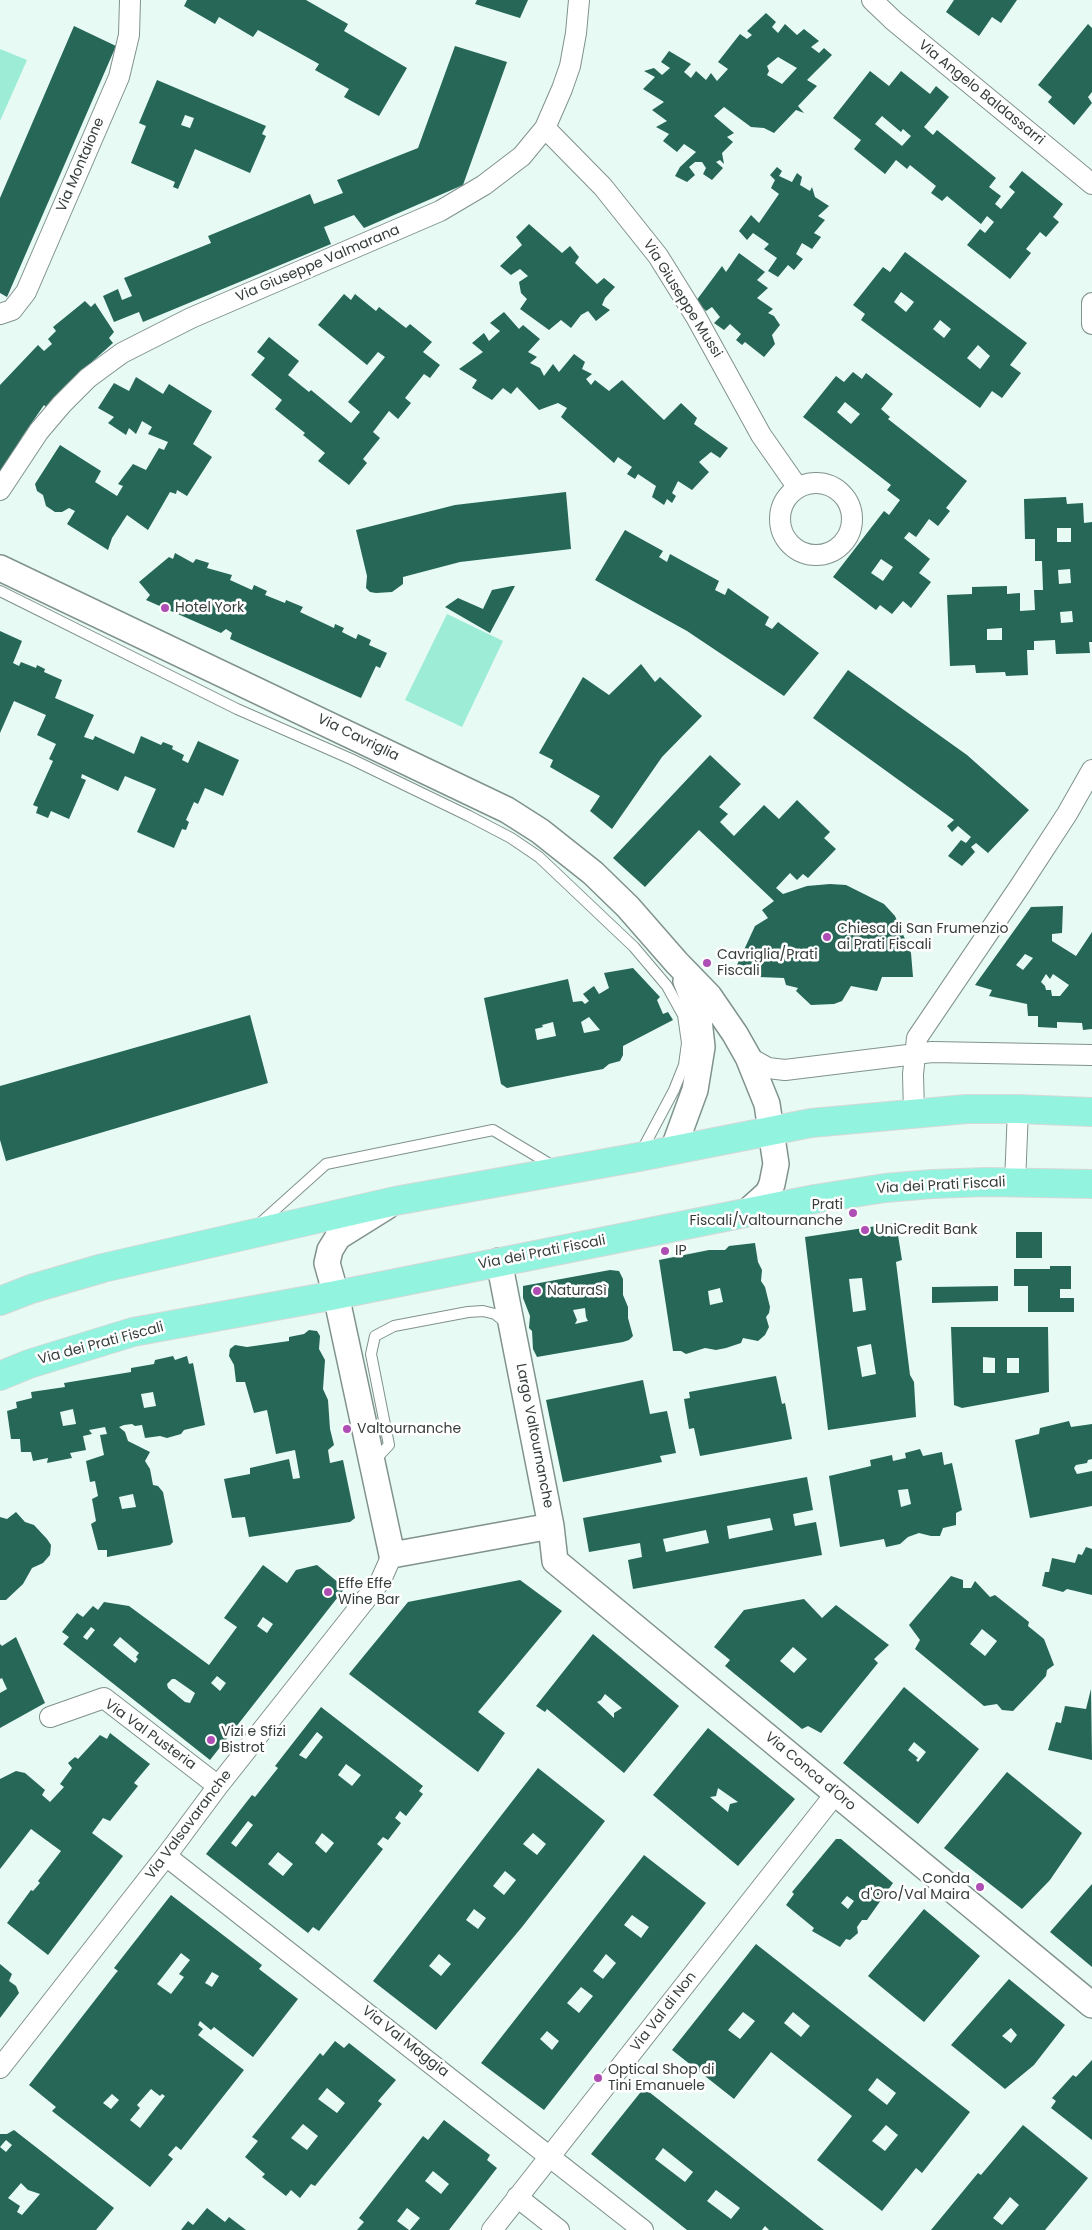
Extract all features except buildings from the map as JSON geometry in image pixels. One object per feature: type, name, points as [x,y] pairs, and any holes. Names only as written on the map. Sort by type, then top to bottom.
[{"type":"main road","points":[[0,1301],[31,1289],[103,1268],[395,1201],[639,1157],[811,1123],[967,1109],[1092,1112]]},
{"type":"main road","name":"Via dei Prati Fiscali","points":[[0,1376],[29,1364],[133,1332],[336,1295],[823,1197],[885,1188],[932,1184],[1092,1184]]},
{"type":"street","name":"Via Montaione","points":[[0,314],[12,310],[26,292],[119,77],[128,35],[130,0]]},
{"type":"street","name":"Via Giuseppe Valmarana","points":[[0,490],[52,414],[88,378],[111,360],[140,343],[191,318],[415,223],[484,186],[522,156],[545,128],[570,66],[579,0]]},
{"type":"street","name":"Via Angelo Baldassarri","points":[[872,0],[894,21],[1092,184]]},
{"type":"street","name":"Via Giuseppe Mussi","points":[[545,128],[603,187],[658,256],[696,317],[761,435],[798,488]]},
{"type":"street","points":[[1092,303],[1092,324]]},
{"type":"street","name":"Via Cavriglia","points":[[0,568],[507,810],[540,831],[592,873],[628,907],[709,996],[748,1057],[767,1104],[776,1164],[772,1184],[763,1199],[747,1212]]},
{"type":"street","points":[[914,1114],[914,1054],[917,1038],[1031,870],[1067,814],[1092,770]]},
{"type":"street","name":"Via Cavriglia","points":[[673,1150],[695,1090],[702,1047],[698,1011],[677,963]]},
{"type":"street","points":[[748,1057],[768,1068],[785,1070],[914,1054],[970,1052],[1092,1055]]},
{"type":"street","points":[[1015,1183],[1018,1109]]},
{"type":"street","points":[[392,1555],[336,1295],[327,1263],[334,1240],[395,1201]]},
{"type":"street","name":"Largo Valtournanche","points":[[392,1555],[551,1526],[499,1261]]},
{"type":"street","name":"Via Conca d'Oro","points":[[551,1526],[555,1561],[1092,2005]]},
{"type":"street","name":"Via Valsavaranche","points":[[0,2068],[166,1856],[218,1786],[381,1580],[392,1555]]},
{"type":"street","name":"Via Val Pusteria","points":[[50,1717],[104,1698],[218,1786]]},
{"type":"street","name":"Via Val di Non","points":[[492,2230],[836,1793]]},
{"type":"street","name":"Via Val Maggia","points":[[166,1856],[550,2155],[643,2230]]},
{"type":"street","points":[[517,2197],[559,2230]]},
{"type":"lane","points":[[0,591],[237,709],[351,759],[469,816],[511,838],[539,857],[634,947],[672,993],[683,1015],[687,1043],[684,1065],[674,1090],[639,1157]]},
{"type":"lane","points":[[245,1236],[326,1164],[493,1130],[563,1171]]},
{"type":"lane","points":[[372,1463],[389,1445],[371,1354],[375,1336],[394,1326],[468,1312],[483,1311],[501,1318],[513,1330]]},
{"type":"green space","points":[[0,49],[27,60],[0,121]]},
{"type":"green space","points":[[447,614],[503,641],[462,727],[405,700]]},
{"type":"place","name":"Hotel York","points":[[165,608]]},
{"type":"place","name":"Chiesa di San Frumenzio ai Prati Fiscali","points":[[827,937]]},
{"type":"place","name":"Cavriglia/Prati Fiscali","points":[[707,963]]},
{"type":"place","name":"Prati Fiscali/Valtournanche","points":[[853,1213]]},
{"type":"place","name":"UniCredit Bank","points":[[865,1230]]},
{"type":"place","name":"IP","points":[[665,1251]]},
{"type":"place","name":"NaturaSì","points":[[537,1291]]},
{"type":"place","name":"Valtournanche","points":[[347,1429]]},
{"type":"place","name":"Effe Effe Wine Bar","points":[[328,1592]]},
{"type":"place","name":"Vizi e Sfizi Bistrot","points":[[211,1740]]},
{"type":"place","name":"Conda d'Oro/Val Maira","points":[[980,1887]]},
{"type":"place","name":"Optical Shop di Tini Emanuele","points":[[598,2078]]}]
